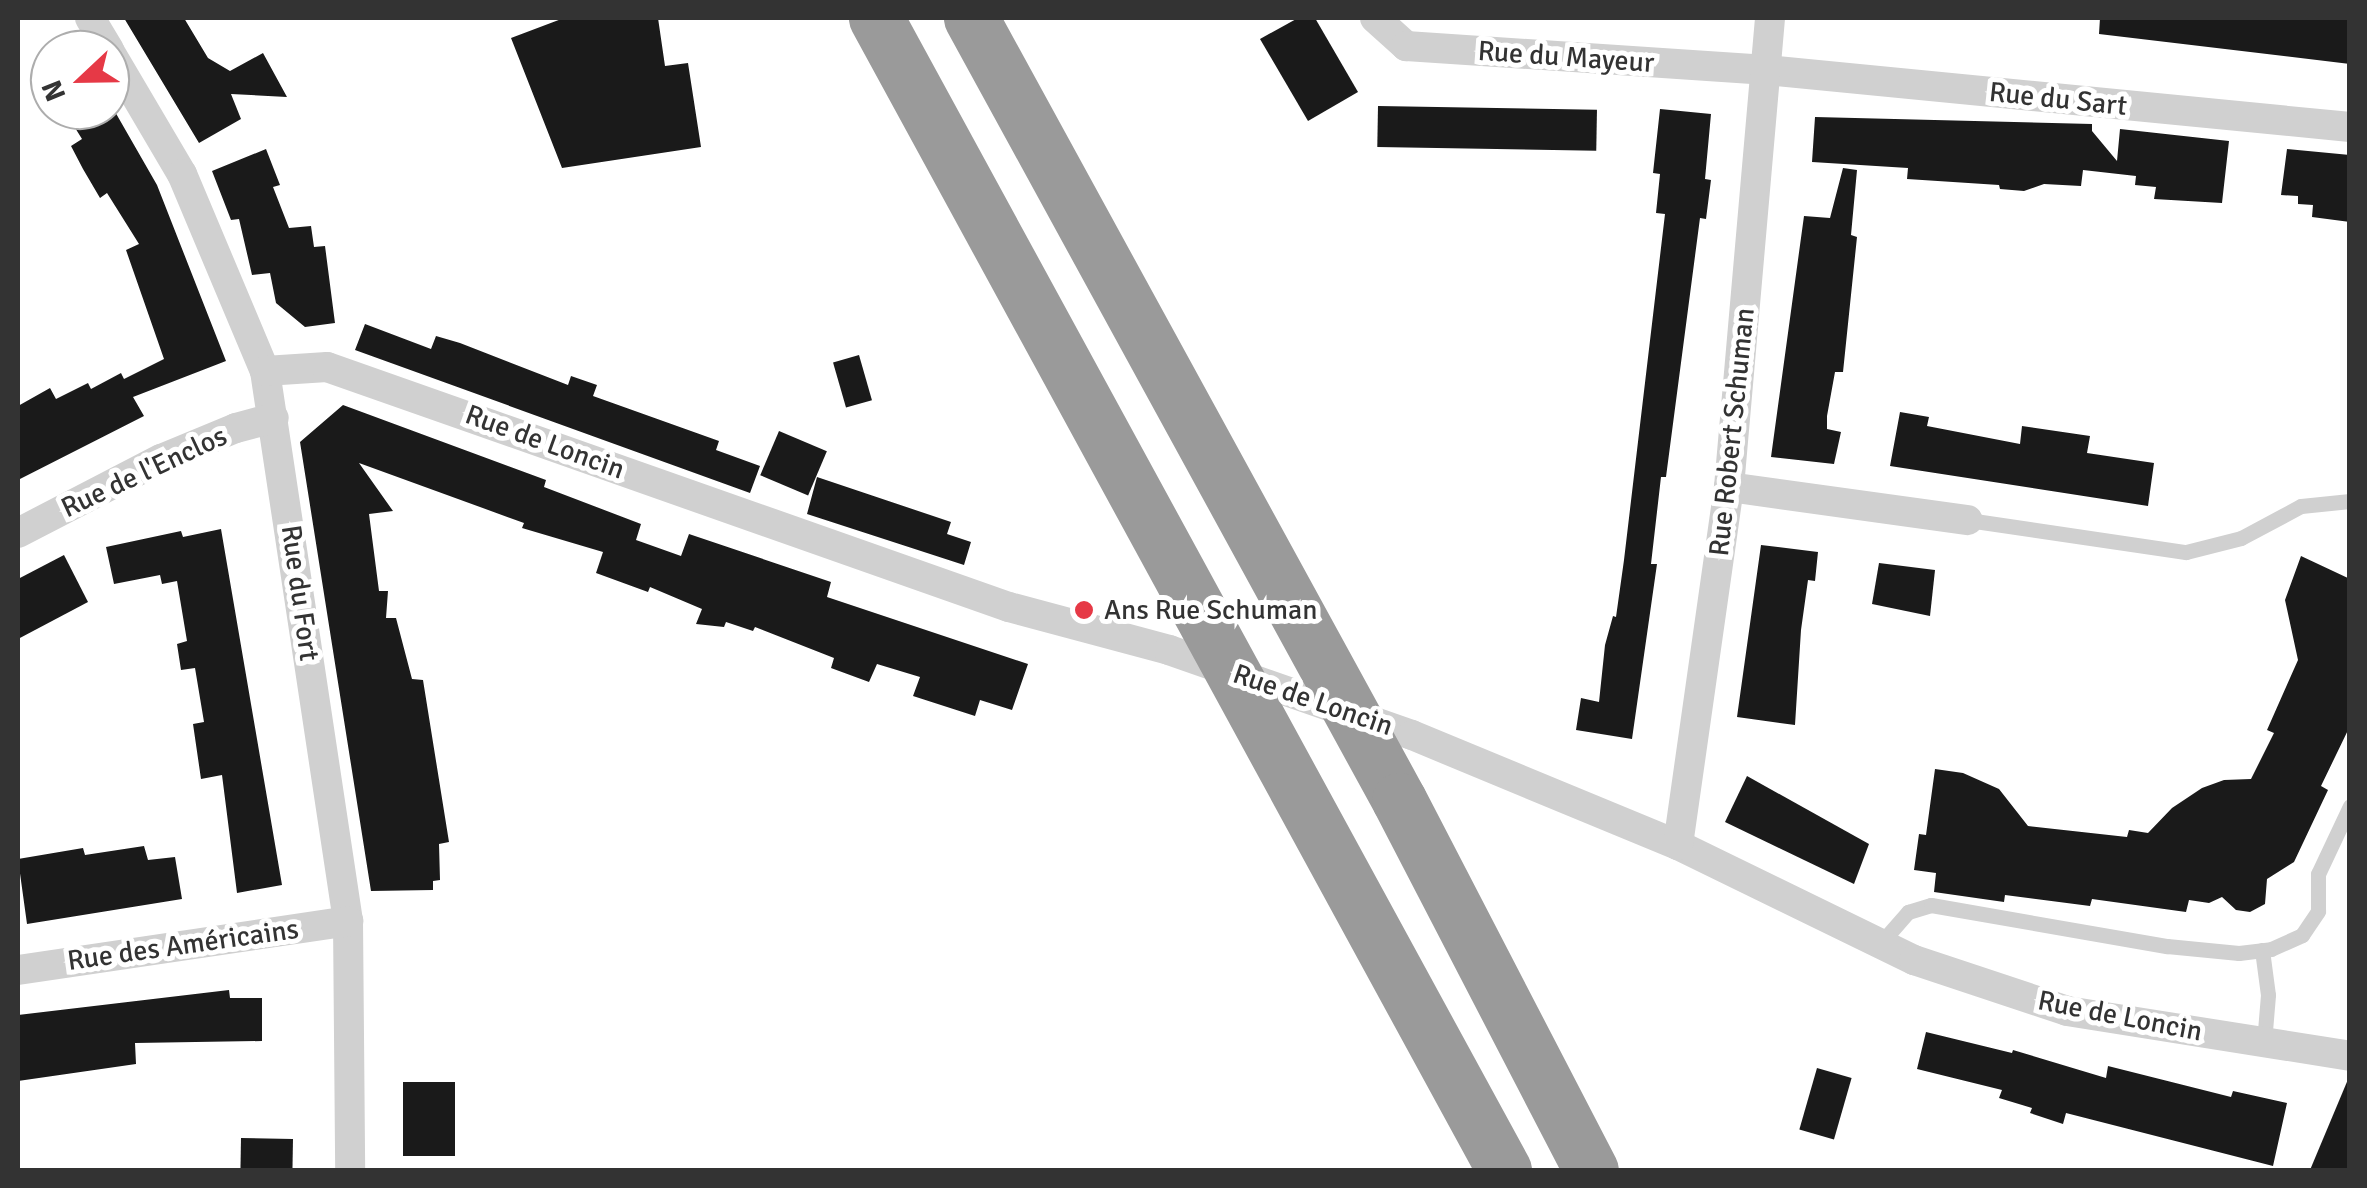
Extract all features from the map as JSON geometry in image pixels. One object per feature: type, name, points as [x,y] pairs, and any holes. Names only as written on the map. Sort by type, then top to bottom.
[{"type":"highway","points":[[876,18],[1504,1170]]},
{"type":"highway","points":[[971,18],[1399,800],[1592,1170]]},
{"type":"street","name":"Rue du Mayeur","points":[[1375,18],[1406,46],[1768,70]]},
{"type":"street","name":"Rue Robert Schuman","points":[[1678,845],[1729,487],[1770,18]]},
{"type":"street","name":"Rue du Sart","points":[[1768,70],[2350,127]]},
{"type":"street","name":"Rue du Fort","points":[[130,86],[182,174],[265,371],[348,921],[350,1170]]},
{"type":"street","name":"Rue de Loncin","points":[[265,371],[327,367],[1009,606],[1169,650],[1412,735],[1678,845],[1914,960],[2068,1010],[2350,1056]]},
{"type":"street","name":"Rue de l'Enclos","points":[[18,533],[161,459],[236,428],[274,418]]},
{"type":"street","points":[[1729,487],[1968,520]]},
{"type":"street","name":"Rue des Américains","points":[[18,970],[348,921]]},
{"type":"lane","points":[[1968,520],[2160,552],[2186,552],[2241,538],[2302,506],[2350,500]]},
{"type":"lane","points":[[1880,944],[1908,912],[1932,905],[2167,946],[2240,953],[2262,950],[2302,934],[2318,912],[2318,874],[2350,806]]},
{"type":"lane","points":[[2262,950],[2268,995],[2264,1043]]},
{"type":"building","points":[[124,18],[184,18],[208,58],[230,71],[263,53],[287,97],[231,94],[241,119],[199,143]]},
{"type":"building","points":[[564,18],[658,18],[665,66],[688,63],[701,147],[562,168],[511,38]]},
{"type":"building","points":[[1298,18],[1315,18],[1358,92],[1308,121],[1260,39]]},
{"type":"building","points":[[2100,18],[2350,18],[2350,64],[2099,34]]},
{"type":"building","points":[[1378,106],[1597,110],[1596,151],[1377,147]]},
{"type":"building","points":[[1660,109],[1711,114],[1705,179],[1711,180],[1706,219],[1700,218],[1666,477],[1661,477],[1651,564],[1657,564],[1632,739],[1576,730],[1581,698],[1599,702],[1605,645],[1613,616],[1616,617],[1624,560],[1665,214],[1656,213],[1660,174],[1653,173]]},
{"type":"building","points":[[1815,117],[2092,124],[2092,131],[2117,161],[2120,129],[2229,141],[2222,203],[2154,199],[2156,187],[2135,185],[2136,176],[2083,170],[2081,186],[2044,184],[2024,191],[2000,189],[1999,185],[1907,179],[1908,168],[1812,162]]},
{"type":"building","points":[[76,130],[125,130],[157,185],[226,361],[133,397],[144,416],[18,480],[18,406],[50,388],[56,399],[88,383],[91,389],[121,373],[124,379],[164,359],[126,250],[139,244],[107,193],[100,198],[83,169],[71,146],[82,139]]},
{"type":"building","points":[[266,149],[280,185],[273,187],[289,228],[311,226],[314,247],[325,246],[335,323],[305,327],[276,303],[270,273],[252,275],[239,219],[231,220],[212,171]]},
{"type":"building","points":[[2287,149],[2350,155],[2350,222],[2312,217],[2313,205],[2298,204],[2298,196],[2281,195]]},
{"type":"building","points":[[1843,168],[1857,170],[1851,235],[1857,237],[1843,372],[1835,372],[1827,416],[1827,429],[1841,432],[1834,464],[1771,457],[1804,216],[1830,218]]},
{"type":"building","points":[[365,324],[431,349],[436,336],[568,385],[571,376],[597,385],[593,396],[719,441],[716,450],[760,466],[750,493],[355,350]]},
{"type":"building","points":[[859,355],[872,400],[846,408],[833,362]]},
{"type":"building","points":[[343,405],[546,480],[544,487],[641,524],[636,540],[681,556],[689,534],[831,582],[827,597],[1028,664],[1012,710],[980,700],[975,716],[913,696],[920,677],[877,664],[869,682],[831,668],[834,658],[755,627],[753,631],[726,622],[724,627],[696,624],[702,609],[650,587],[648,592],[596,573],[603,552],[522,528],[524,523],[359,463],[393,511],[369,514],[379,591],[388,591],[386,618],[396,618],[412,679],[423,680],[449,842],[439,844],[440,880],[433,881],[433,890],[371,891],[300,442]]},
{"type":"building","points":[[1900,412],[1929,417],[1927,426],[2020,444],[2022,426],[2090,436],[2087,453],[2154,463],[2148,506],[1890,466]]},
{"type":"building","points":[[779,431],[827,451],[808,496],[760,475]]},
{"type":"building","points":[[817,477],[951,522],[947,534],[971,542],[964,565],[807,514]]},
{"type":"building","points":[[221,529],[282,885],[237,893],[222,775],[201,779],[193,724],[204,722],[195,668],[181,670],[177,644],[187,641],[177,581],[162,584],[160,575],[114,584],[106,547],[181,531],[183,537]]},
{"type":"building","points":[[1761,545],[1818,552],[1815,581],[1808,580],[1801,630],[1795,725],[1737,717]]},
{"type":"building","points":[[64,555],[88,602],[18,639],[18,579]]},
{"type":"building","points":[[2301,556],[2350,579],[2350,726],[2321,786],[2328,790],[2294,862],[2267,879],[2265,904],[2250,912],[2236,910],[2222,897],[2209,903],[2189,900],[2186,912],[2092,899],[2090,906],[2005,895],[2004,902],[1934,892],[1936,873],[1914,870],[1919,834],[1926,835],[1935,769],[1963,773],[1999,789],[2028,826],[2127,837],[2129,830],[2148,833],[2172,808],[2202,788],[2224,780],[2251,779],[2274,733],[2267,730],[2298,660],[2285,600]]},
{"type":"building","points":[[1879,563],[1935,570],[1930,616],[1872,604]]},
{"type":"building","points":[[1747,776],[1869,844],[1854,884],[1725,822]]},
{"type":"building","points":[[144,846],[148,860],[175,857],[182,899],[27,924],[18,859],[83,848],[85,855]]},
{"type":"building","points":[[229,990],[230,998],[262,998],[262,1041],[135,1043],[136,1064],[18,1081],[18,1015]]},
{"type":"building","points":[[1926,1032],[2012,1053],[2013,1050],[2106,1078],[2108,1066],[2231,1097],[2233,1091],[2287,1103],[2273,1166],[2066,1113],[2063,1124],[2030,1113],[2032,1108],[1999,1098],[2002,1090],[1917,1069]]},
{"type":"building","points":[[1817,1068],[1852,1078],[1834,1139],[1799,1130]]},
{"type":"building","points":[[2349,1077],[2350,1170],[2310,1170]]},
{"type":"building","points":[[403,1082],[455,1082],[455,1156],[403,1156]]},
{"type":"building","points":[[241,1138],[293,1139],[292,1170],[240,1170]]},
{"type":"place","name":"Ans Rue Schuman","points":[[1084,610]]}]
